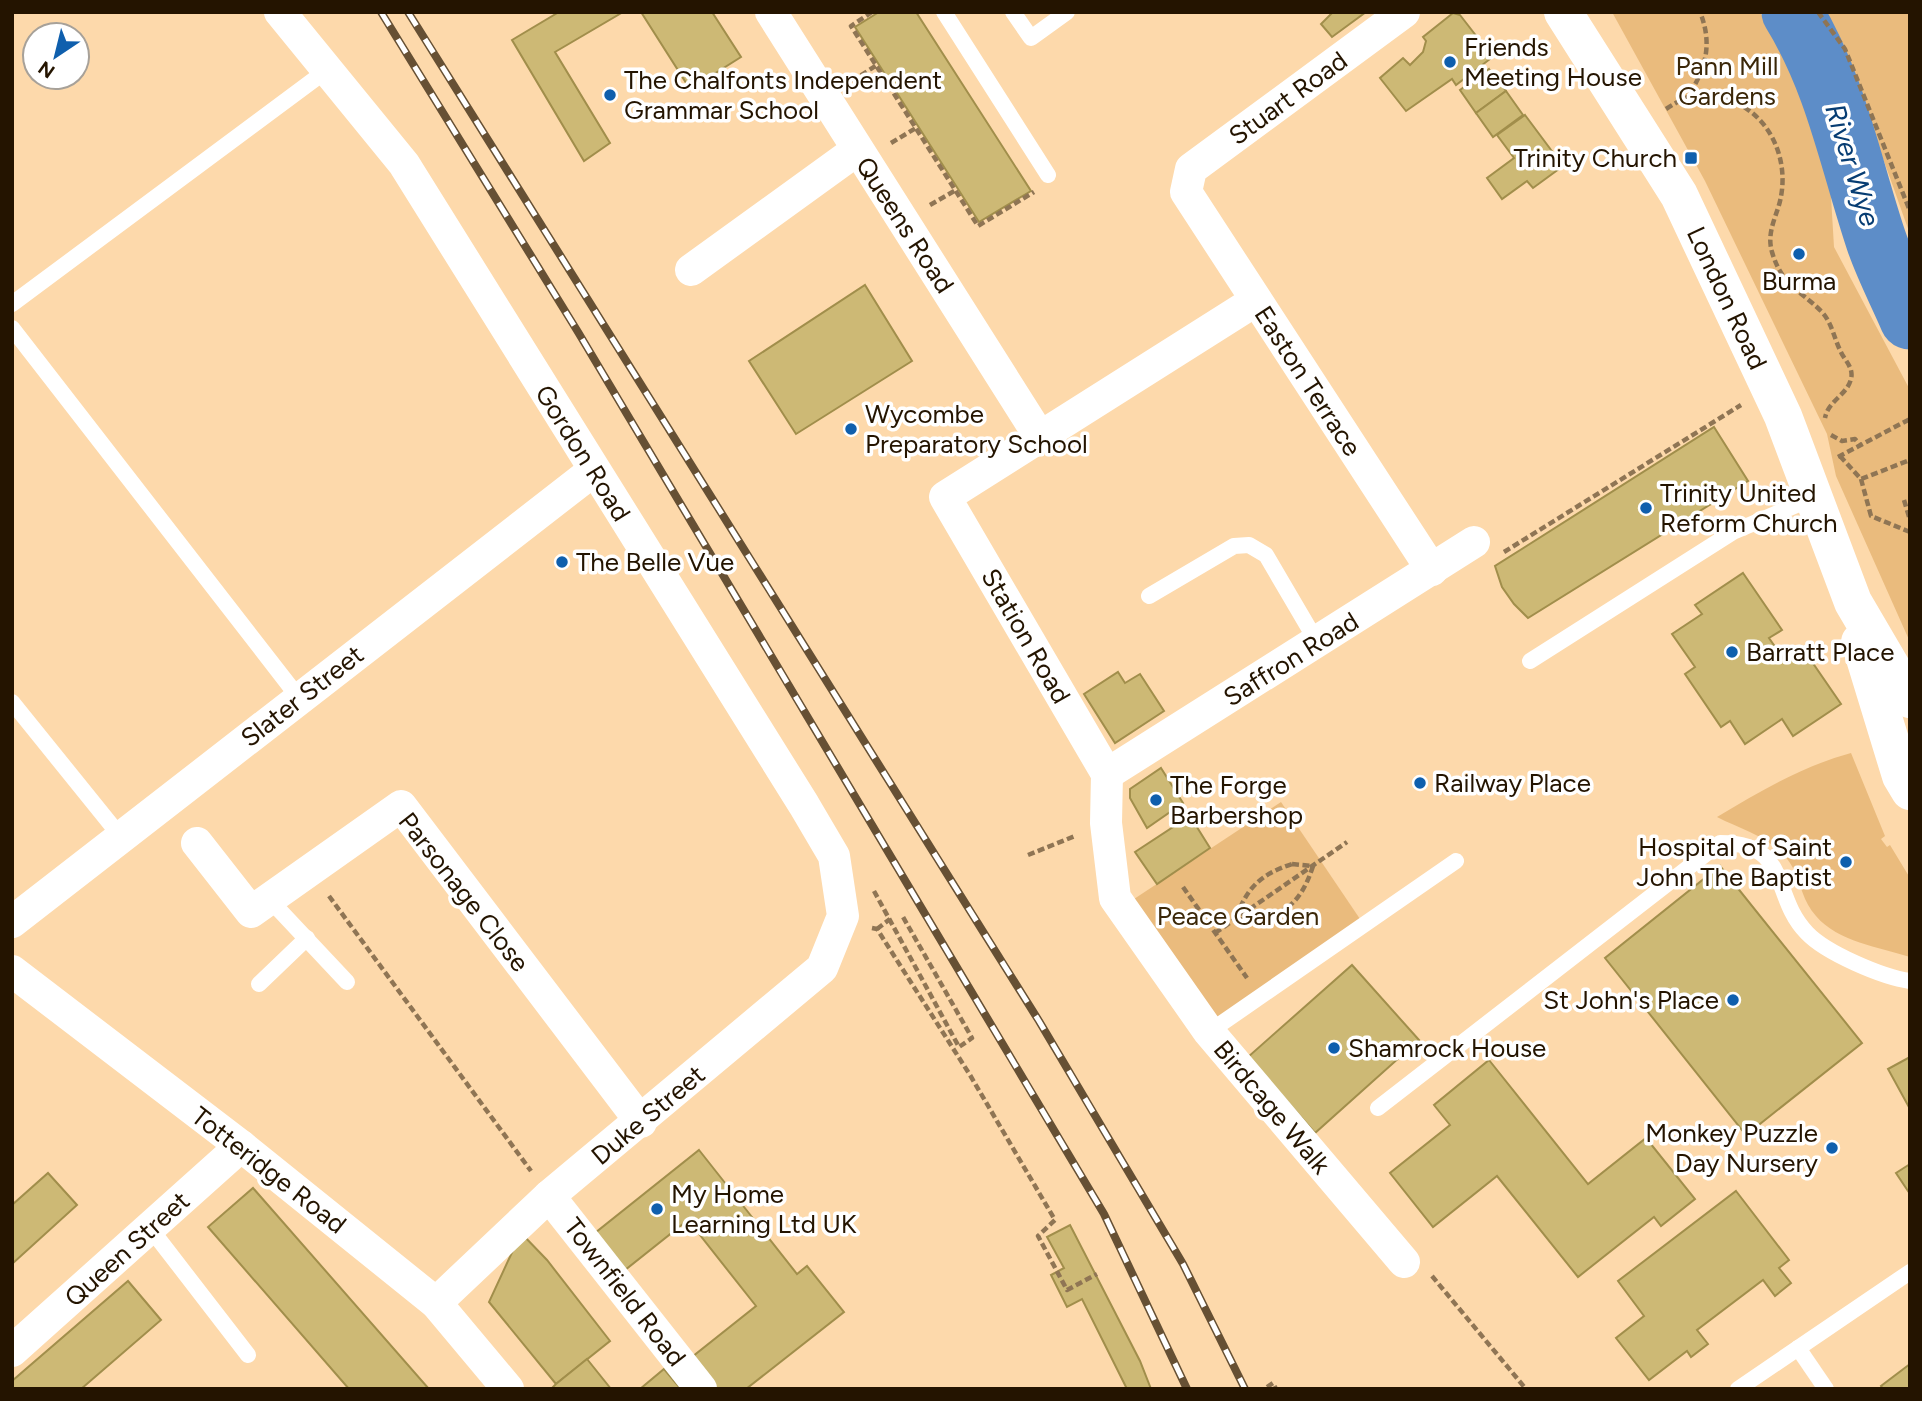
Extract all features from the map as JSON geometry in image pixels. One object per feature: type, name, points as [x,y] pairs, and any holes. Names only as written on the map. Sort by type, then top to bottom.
[{"type":"main road","name":"London Road","points":[[1563,12],[1679,195],[1769,388],[1853,602]]},
{"type":"main road","points":[[1853,602],[1910,699]]},
{"type":"main road","points":[[1853,602],[1863,654],[1901,775],[1910,791]]},
{"type":"street","name":"Gordon Road","points":[[280,12],[404,163],[834,856],[844,916]]},
{"type":"street","name":"Queens Road","points":[[771,12],[1040,437]]},
{"type":"street","name":"Stuart Road","points":[[1186,192],[1191,169],[1404,12]]},
{"type":"street","points":[[691,270],[857,150]]},
{"type":"street","name":"Easton Terrace","points":[[1186,192],[1432,570]]},
{"type":"street","points":[[1040,437],[1255,301]]},
{"type":"street","name":"Station Road","points":[[1040,437],[945,497],[1108,774]]},
{"type":"street","name":"Slater Street","points":[[12,922],[593,471]]},
{"type":"street","name":"Saffron Road","points":[[1108,774],[1474,542]]},
{"type":"street","name":"Birdcage Walk","points":[[1108,774],[1106,823],[1115,898],[1209,1032],[1404,1262]]},
{"type":"street","name":"Parsonage Close","points":[[197,843],[251,912],[401,806],[641,1122]]},
{"type":"street","name":"Duke Street","points":[[436,1303],[549,1196],[641,1122],[822,968],[844,916]]},
{"type":"street","name":"Totteridge Road","points":[[12,971],[241,1146],[436,1303],[508,1389]]},
{"type":"street","name":"Queen Street","points":[[12,1351],[241,1146]]},
{"type":"street","name":"Townfield Road","points":[[549,1196],[701,1389]]},
{"type":"lane","points":[[944,12],[1048,175]]},
{"type":"lane","points":[[1013,12],[1031,38],[1068,12]]},
{"type":"lane","points":[[12,304],[327,70]]},
{"type":"lane","points":[[12,328],[299,698]]},
{"type":"lane","points":[[1530,661],[1733,532],[1813,498]]},
{"type":"lane","points":[[1149,596],[1234,546],[1249,545],[1266,555],[1317,642]]},
{"type":"lane","points":[[12,702],[121,837]]},
{"type":"lane","points":[[1378,1108],[1720,843],[1753,848],[1767,858],[1777,871],[1792,911],[1807,933],[1858,963],[1910,981]]},
{"type":"lane","points":[[1209,1032],[1456,861]]},
{"type":"lane","points":[[269,899],[347,982]]},
{"type":"lane","points":[[259,984],[307,939]]},
{"type":"lane","points":[[150,1228],[248,1355]]},
{"type":"lane","points":[[1738,1389],[1910,1272]]},
{"type":"lane","points":[[1798,1348],[1826,1389]]},
{"type":"path","points":[[872,12],[850,26],[978,226],[1039,189],[1048,175]]},
{"type":"path","points":[[1637,128],[1690,93],[1707,59],[1707,36],[1699,12]]},
{"type":"path","points":[[1818,12],[1845,49],[1910,211]]},
{"type":"path","points":[[860,75],[878,65]]},
{"type":"path","points":[[1690,93],[1715,95],[1742,105],[1764,124],[1779,148],[1784,176],[1779,205],[1771,224],[1771,247],[1777,269],[1790,288],[1823,313],[1852,369],[1851,381],[1827,410],[1824,422]]},
{"type":"path","points":[[900,137],[918,127]]},
{"type":"path","points":[[940,200],[957,189]]},
{"type":"path","points":[[1474,542],[1502,553],[1769,388]]},
{"type":"path","points":[[1832,460],[1910,419]]},
{"type":"path","points":[[1826,429],[1836,439],[1855,439],[1860,445]]},
{"type":"path","points":[[1839,456],[1861,479],[1871,516],[1910,532]]},
{"type":"path","points":[[1861,479],[1910,460]]},
{"type":"path","points":[[1904,500],[1910,520]]},
{"type":"path","points":[[1028,855],[1106,823]]},
{"type":"path","points":[[1215,933],[1347,842]]},
{"type":"path","points":[[1236,919],[1242,899],[1255,882],[1272,870],[1292,864],[1313,866]]},
{"type":"path","points":[[1236,919],[1257,920],[1277,914],[1295,902],[1307,886],[1313,866]]},
{"type":"path","points":[[310,870],[549,1196]]},
{"type":"path","points":[[1183,887],[1259,997]]},
{"type":"path","points":[[904,918],[972,1038],[959,1047],[890,919],[877,929],[970,1075],[1055,1220],[1038,1236],[1067,1290],[1097,1275]]},
{"type":"path","points":[[1404,1262],[1419,1260],[1526,1389]]},
{"type":"path","points":[[1267,1387],[1275,1386]]},
{"type":"green space","name":"Pann Mill Gardens","points":[[1612,12],[1759,12],[1781,36],[1811,98],[1830,180],[1834,247],[1910,390],[1910,642],[1836,476],[1827,434],[1705,181]]},
{"type":"green space","points":[[1808,12],[1910,12],[1910,234],[1855,89],[1841,61]]},
{"type":"green space","points":[[1851,753],[1885,836],[1881,839],[1887,847],[1890,845],[1910,878],[1910,957],[1847,938],[1825,925],[1808,905],[1793,868],[1779,850],[1717,817],[1799,772]]},
{"type":"green space","name":"Peace Garden","points":[[1281,802],[1360,919],[1217,1019],[1134,899]]},
{"type":"building","points":[[559,12],[623,12],[555,52],[610,143],[584,161],[512,40]]},
{"type":"building","points":[[641,12],[712,12],[741,57],[690,89]]},
{"type":"building","points":[[879,12],[916,12],[1031,191],[979,222],[855,27]]},
{"type":"building","points":[[1333,12],[1366,12],[1332,37],[1321,24]]},
{"type":"building","name":"Friends Meeting House","points":[[1453,13],[1460,15],[1491,55],[1490,59],[1456,85],[1452,79],[1406,111],[1380,78],[1403,58],[1410,65],[1423,52],[1426,41],[1423,37]]},
{"type":"building","points":[[1489,69],[1506,91],[1476,113],[1460,90]]},
{"type":"building","points":[[1506,91],[1523,115],[1493,137],[1476,113]]},
{"type":"building","points":[[1525,115],[1563,166],[1533,188],[1527,181],[1502,199],[1487,178],[1514,158],[1497,135]]},
{"type":"building","points":[[865,285],[912,361],[796,434],[749,361]]},
{"type":"building","name":"Trinity United Reform Church","points":[[1714,427],[1748,481],[1528,618],[1514,604],[1502,587],[1495,566]]},
{"type":"building","name":"Barratt Place","points":[[1743,573],[1782,630],[1769,638],[1783,658],[1801,646],[1841,704],[1793,736],[1782,719],[1745,744],[1730,721],[1721,727],[1685,674],[1695,667],[1672,634],[1702,614],[1695,605]]},
{"type":"building","points":[[1118,672],[1125,683],[1140,674],[1164,711],[1115,743],[1084,694]]},
{"type":"building","name":"The Forge Barbershop","points":[[1161,768],[1183,803],[1147,828],[1130,798],[1130,789]]},
{"type":"building","points":[[1190,816],[1210,848],[1157,884],[1135,852]]},
{"type":"building","name":"St John's Place","points":[[1720,866],[1862,1043],[1746,1135],[1605,958]]},
{"type":"building","name":"Shamrock House","points":[[1352,965],[1419,1040],[1315,1133],[1248,1057]]},
{"type":"building","points":[[1910,1057],[1910,1109],[1888,1069]]},
{"type":"building","points":[[1489,1060],[1588,1184],[1646,1138],[1695,1199],[1661,1226],[1654,1217],[1578,1277],[1497,1176],[1433,1227],[1390,1173],[1450,1125],[1434,1105]]},
{"type":"building","points":[[699,1150],[797,1274],[807,1266],[844,1312],[746,1389],[716,1389],[692,1357],[756,1306],[688,1220],[625,1270],[595,1233]]},
{"type":"building","points":[[1910,1164],[1910,1194],[1896,1173]]},
{"type":"building","points":[[48,1173],[77,1205],[12,1264],[12,1205]]},
{"type":"building","points":[[253,1188],[429,1389],[349,1389],[208,1227]]},
{"type":"building","points":[[1736,1191],[1789,1260],[1779,1268],[1791,1283],[1775,1296],[1763,1280],[1697,1330],[1708,1344],[1691,1357],[1687,1351],[1649,1380],[1616,1338],[1644,1316],[1618,1281]]},
{"type":"building","points":[[1070,1225],[1140,1361],[1151,1389],[1127,1389],[1082,1299],[1067,1307],[1051,1275],[1064,1268],[1047,1237]]},
{"type":"building","points":[[521,1233],[547,1260],[610,1341],[556,1384],[489,1302]]},
{"type":"building","points":[[128,1281],[161,1320],[81,1389],[12,1389],[12,1381]]},
{"type":"building","points":[[587,1359],[611,1389],[551,1389],[556,1384]]},
{"type":"building","points":[[1910,1364],[1910,1389],[1883,1389],[1881,1386]]},
{"type":"building","points":[[664,1369],[681,1389],[640,1389]]},
{"type":"waterway","name":"River Wye","points":[[1792,12],[1831,95],[1876,240],[1910,319]]},
{"type":"railway","points":[[381,12],[578,332],[1104,1214],[1187,1389]]},
{"type":"railway","points":[[408,12],[1039,1021],[1183,1264],[1245,1389]]},
{"type":"place","name":"Friends Meeting House","points":[[1450,62]]},
{"type":"place","name":"The Chalfonts Independent Grammar School","points":[[610,95]]},
{"type":"place","name":"Trinity Church","points":[[1691,158]]},
{"type":"place","name":"Burma","points":[[1799,254]]},
{"type":"place","name":"Wycombe Preparatory School","points":[[851,429]]},
{"type":"place","name":"Trinity United Reform Church","points":[[1646,508]]},
{"type":"place","name":"The Belle Vue","points":[[562,562]]},
{"type":"place","name":"Barratt Place","points":[[1732,652]]},
{"type":"place","name":"Railway Place","points":[[1420,783]]},
{"type":"place","name":"The Forge Barbershop","points":[[1156,800]]},
{"type":"place","name":"Hospital of Saint John The Baptist","points":[[1846,862]]},
{"type":"place","name":"St John's Place","points":[[1733,1000]]},
{"type":"place","name":"Shamrock House","points":[[1334,1048]]},
{"type":"place","name":"Monkey Puzzle Day Nursery","points":[[1832,1148]]},
{"type":"place","name":"My Home Learning Ltd UK","points":[[657,1209]]}]
